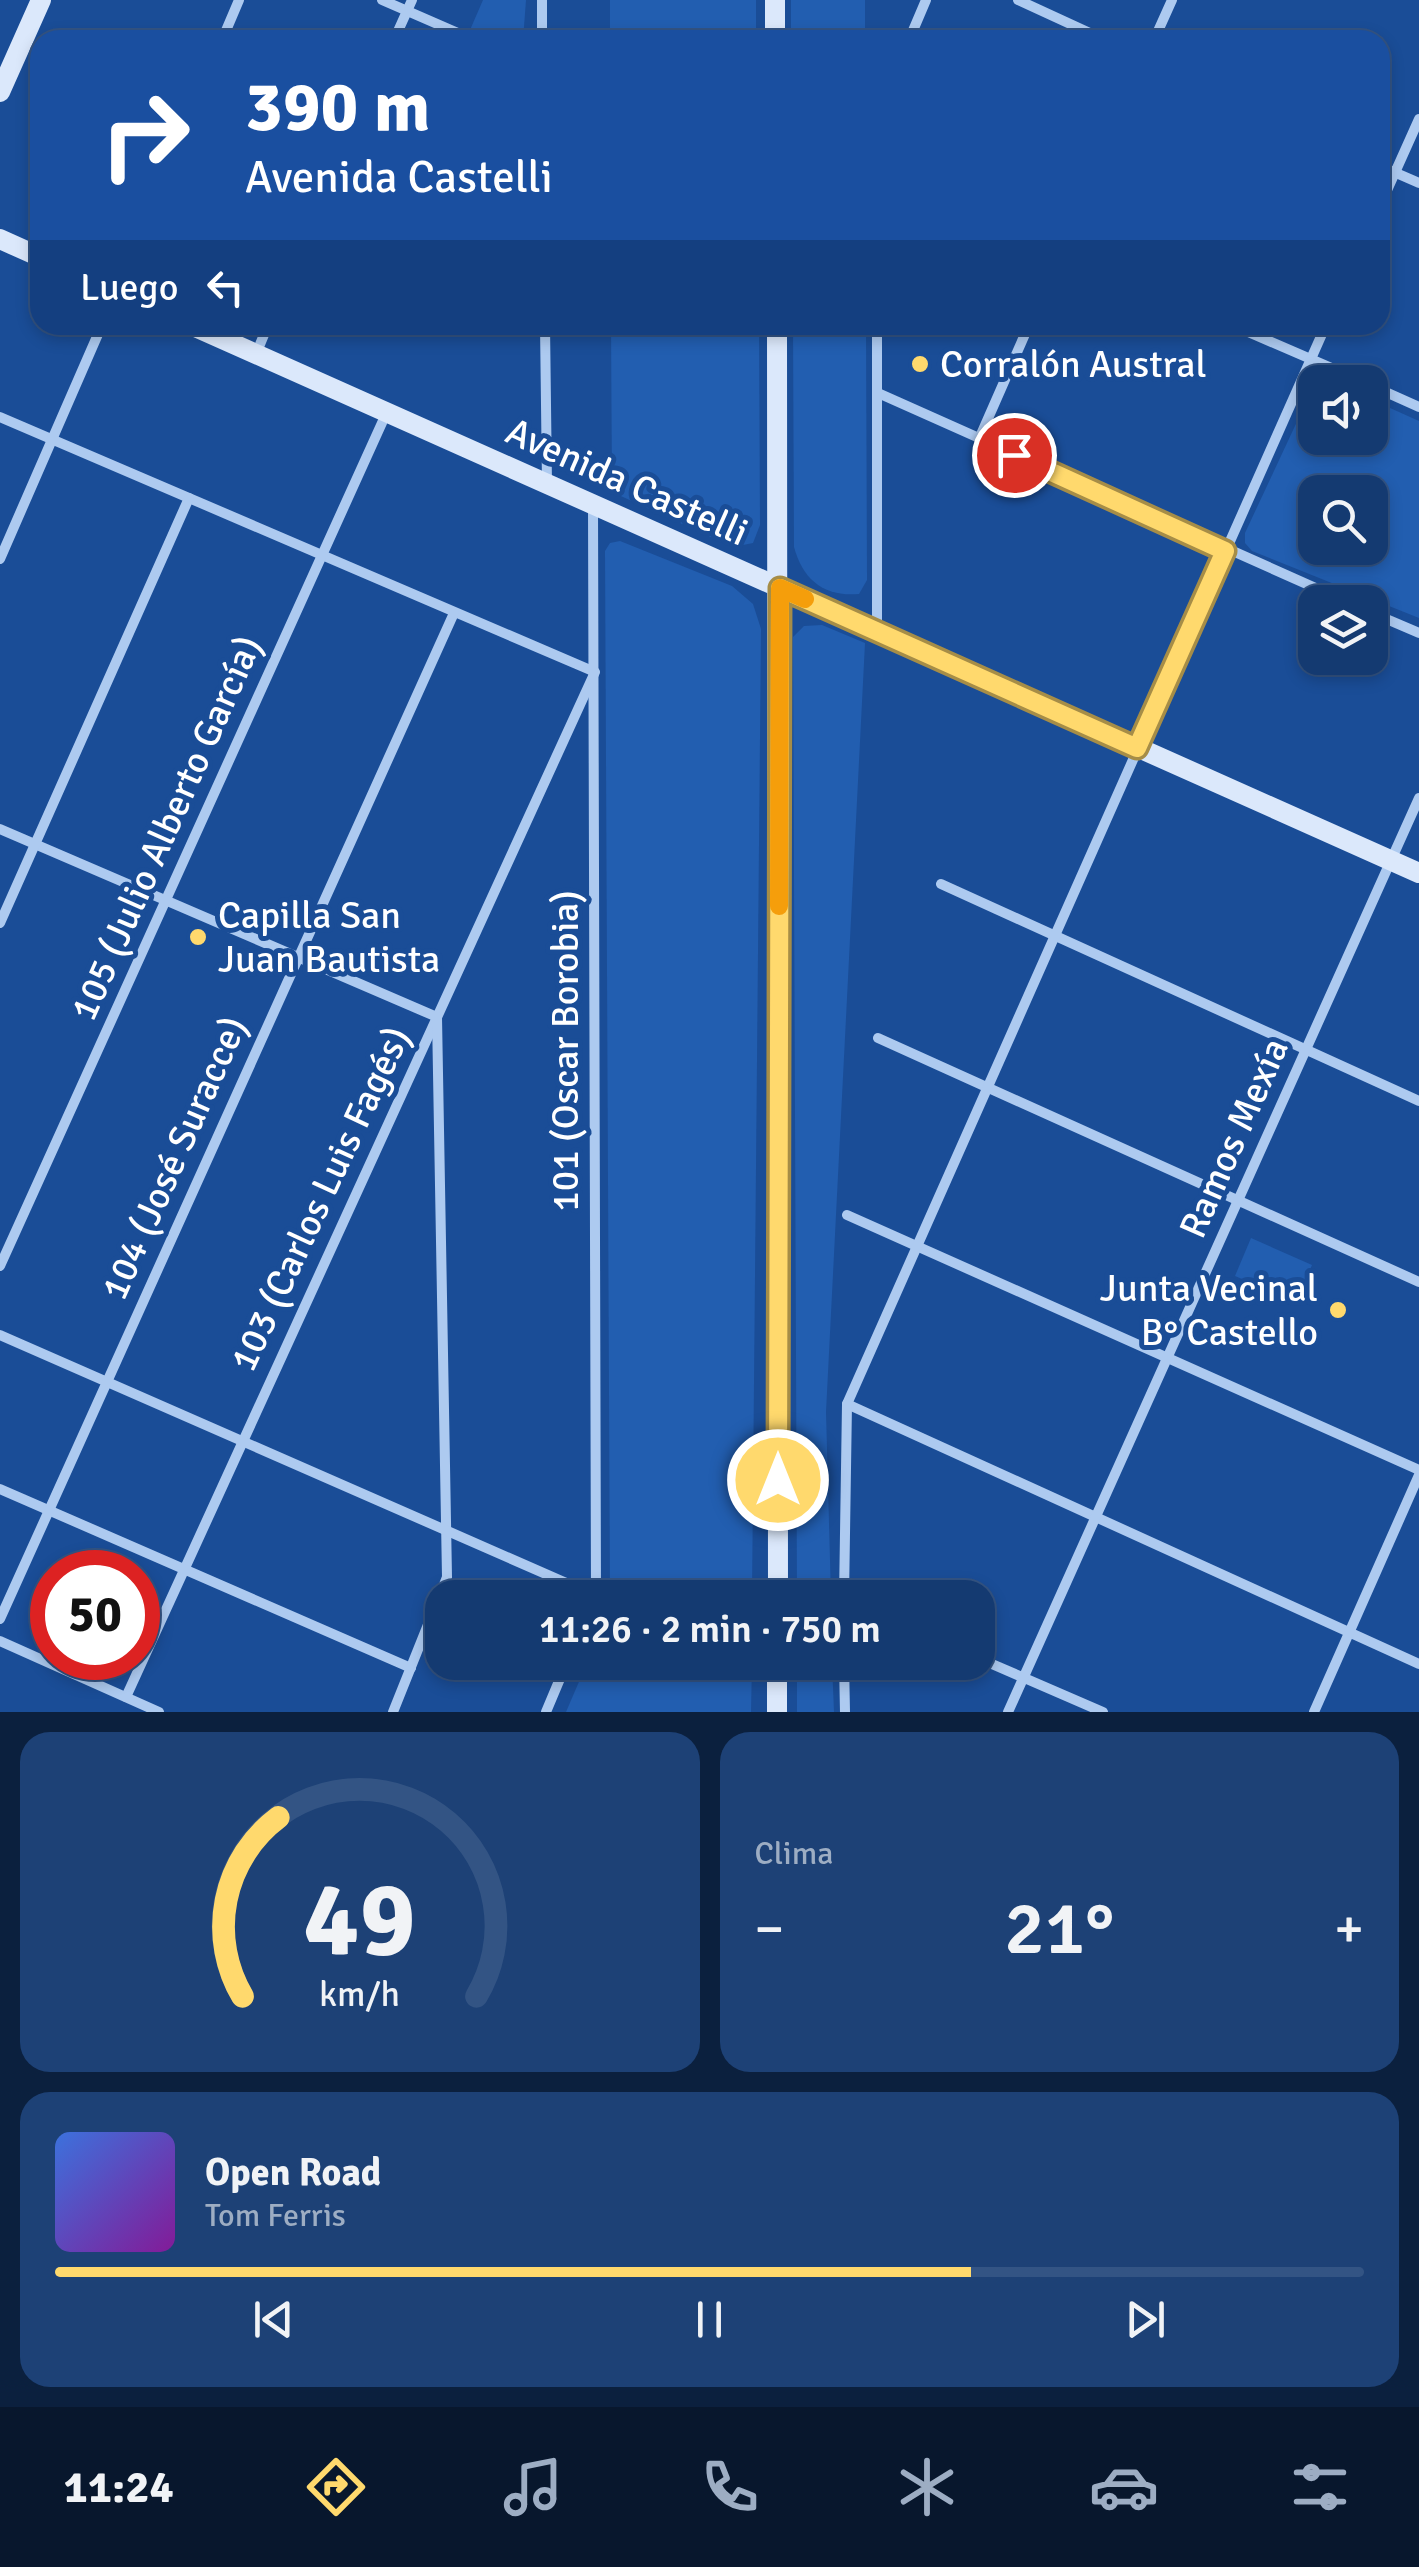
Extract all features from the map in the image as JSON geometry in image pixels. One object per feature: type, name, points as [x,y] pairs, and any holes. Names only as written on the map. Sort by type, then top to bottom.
[{"type":"main road","points":[[0,92],[41,0]]},
{"type":"main road","points":[[775,0],[775,30]]},
{"type":"main road","points":[[0,239],[30,252]]},
{"type":"main road","name":"Avenida Castelli","points":[[213,335],[1419,873]]},
{"type":"main road","points":[[778,335],[778,1580]]},
{"type":"main road","points":[[777,1712],[778,1680]]},
{"type":"street","points":[[226,30],[239,0]]},
{"type":"street","points":[[382,0],[409,5],[455,30]]},
{"type":"street","points":[[542,0],[542,30]]},
{"type":"street","points":[[912,30],[926,0]]},
{"type":"street","points":[[1018,0],[1083,30]]},
{"type":"street","points":[[1158,30],[1172,0]]},
{"type":"street","points":[[398,30],[409,5]]},
{"type":"street","points":[[1390,183],[1419,119]]},
{"type":"street","points":[[1390,170],[1419,183]]},
{"type":"street","points":[[0,558],[98,335]]},
{"type":"street","points":[[255,354],[264,335]]},
{"type":"street","points":[[545,335],[546,485]]},
{"type":"street","points":[[877,335],[877,631]]},
{"type":"street","points":[[979,439],[1025,335]]},
{"type":"street","points":[[1255,335],[1323,365]]},
{"type":"street","points":[[844,1580],[847,1404],[1322,335]]},
{"type":"street","points":[[878,393],[1306,585]]},
{"type":"street","points":[[1388,393],[1419,407]]},
{"type":"street","name":"105 (Julio Alberto García)","points":[[0,1266],[386,414]]},
{"type":"street","points":[[0,417],[595,672]]},
{"type":"street","points":[[0,922],[189,498]]},
{"type":"street","name":"101 (Oscar Borobia)","points":[[592,505],[596,1580]]},
{"type":"street","name":"104 (José Suracce)","points":[[0,1620],[454,614]]},
{"type":"street","points":[[1388,620],[1419,633]]},
{"type":"street","name":"103 (Carlos Luis Fagés)","points":[[126,1697],[595,672]]},
{"type":"street","name":"Ramos Mexía","points":[[1008,1712],[1419,798]]},
{"type":"street","points":[[0,829],[437,1017],[447,1577],[393,1712]]},
{"type":"street","points":[[941,884],[1419,1101]]},
{"type":"street","points":[[878,1038],[1419,1282]]},
{"type":"street","points":[[848,1215],[1419,1473],[1314,1712]]},
{"type":"street","points":[[0,1335],[558,1580]]},
{"type":"street","points":[[847,1404],[1419,1664]]},
{"type":"street","points":[[0,1489],[412,1668]]},
{"type":"street","points":[[0,1641],[159,1712]]},
{"type":"street","points":[[995,1665],[1104,1712]]},
{"type":"street","points":[[546,1712],[559,1680]]},
{"type":"street","points":[[844,1680],[845,1712]]},
{"type":"shaded area","points":[[483,0],[526,0],[524,30],[470,30]]},
{"type":"shaded area","points":[[610,0],[756,0],[756,30],[610,30]]},
{"type":"shaded area","points":[[791,0],[865,0],[865,30],[791,30]]},
{"type":"shaded area","points":[[611,335],[759,335],[760,525],[753,543],[733,547],[612,492]]},
{"type":"shaded area","points":[[793,335],[866,335],[867,580],[859,594],[835,593],[817,584],[803,569],[794,547]]},
{"type":"shaded area","points":[[1388,407],[1419,421],[1419,618],[1388,606],[1388,585],[1337,585],[1252,551],[1245,543],[1245,533],[1298,419],[1298,455],[1388,455]]},
{"type":"shaded area","points":[[620,541],[732,586],[753,604],[761,629],[752,1580],[610,1580],[605,551],[610,543]]},
{"type":"shaded area","points":[[822,625],[865,643],[826,1412],[831,1580],[797,1580],[793,637],[804,626]]},
{"type":"shaded area","points":[[1251,1238],[1312,1265],[1296,1302],[1235,1276]]},
{"type":"shaded area","points":[[580,1680],[752,1680],[751,1712],[566,1712]]},
{"type":"shaded area","points":[[797,1680],[833,1680],[834,1712],[797,1712]]},
{"type":"slow traffic","points":[[779,906],[780,588],[805,599]]},
{"type":"place","name":"Corralón Austral","points":[[920,364]]},
{"type":"place","name":"Capilla San Juan Bautista","points":[[198,937]]},
{"type":"place","name":"Junta Vecinal B° Castello","points":[[1338,1310]]},
{"type":"route","points":[[778,1480],[780,588],[1137,748],[1225,551],[1014,455]]}]
